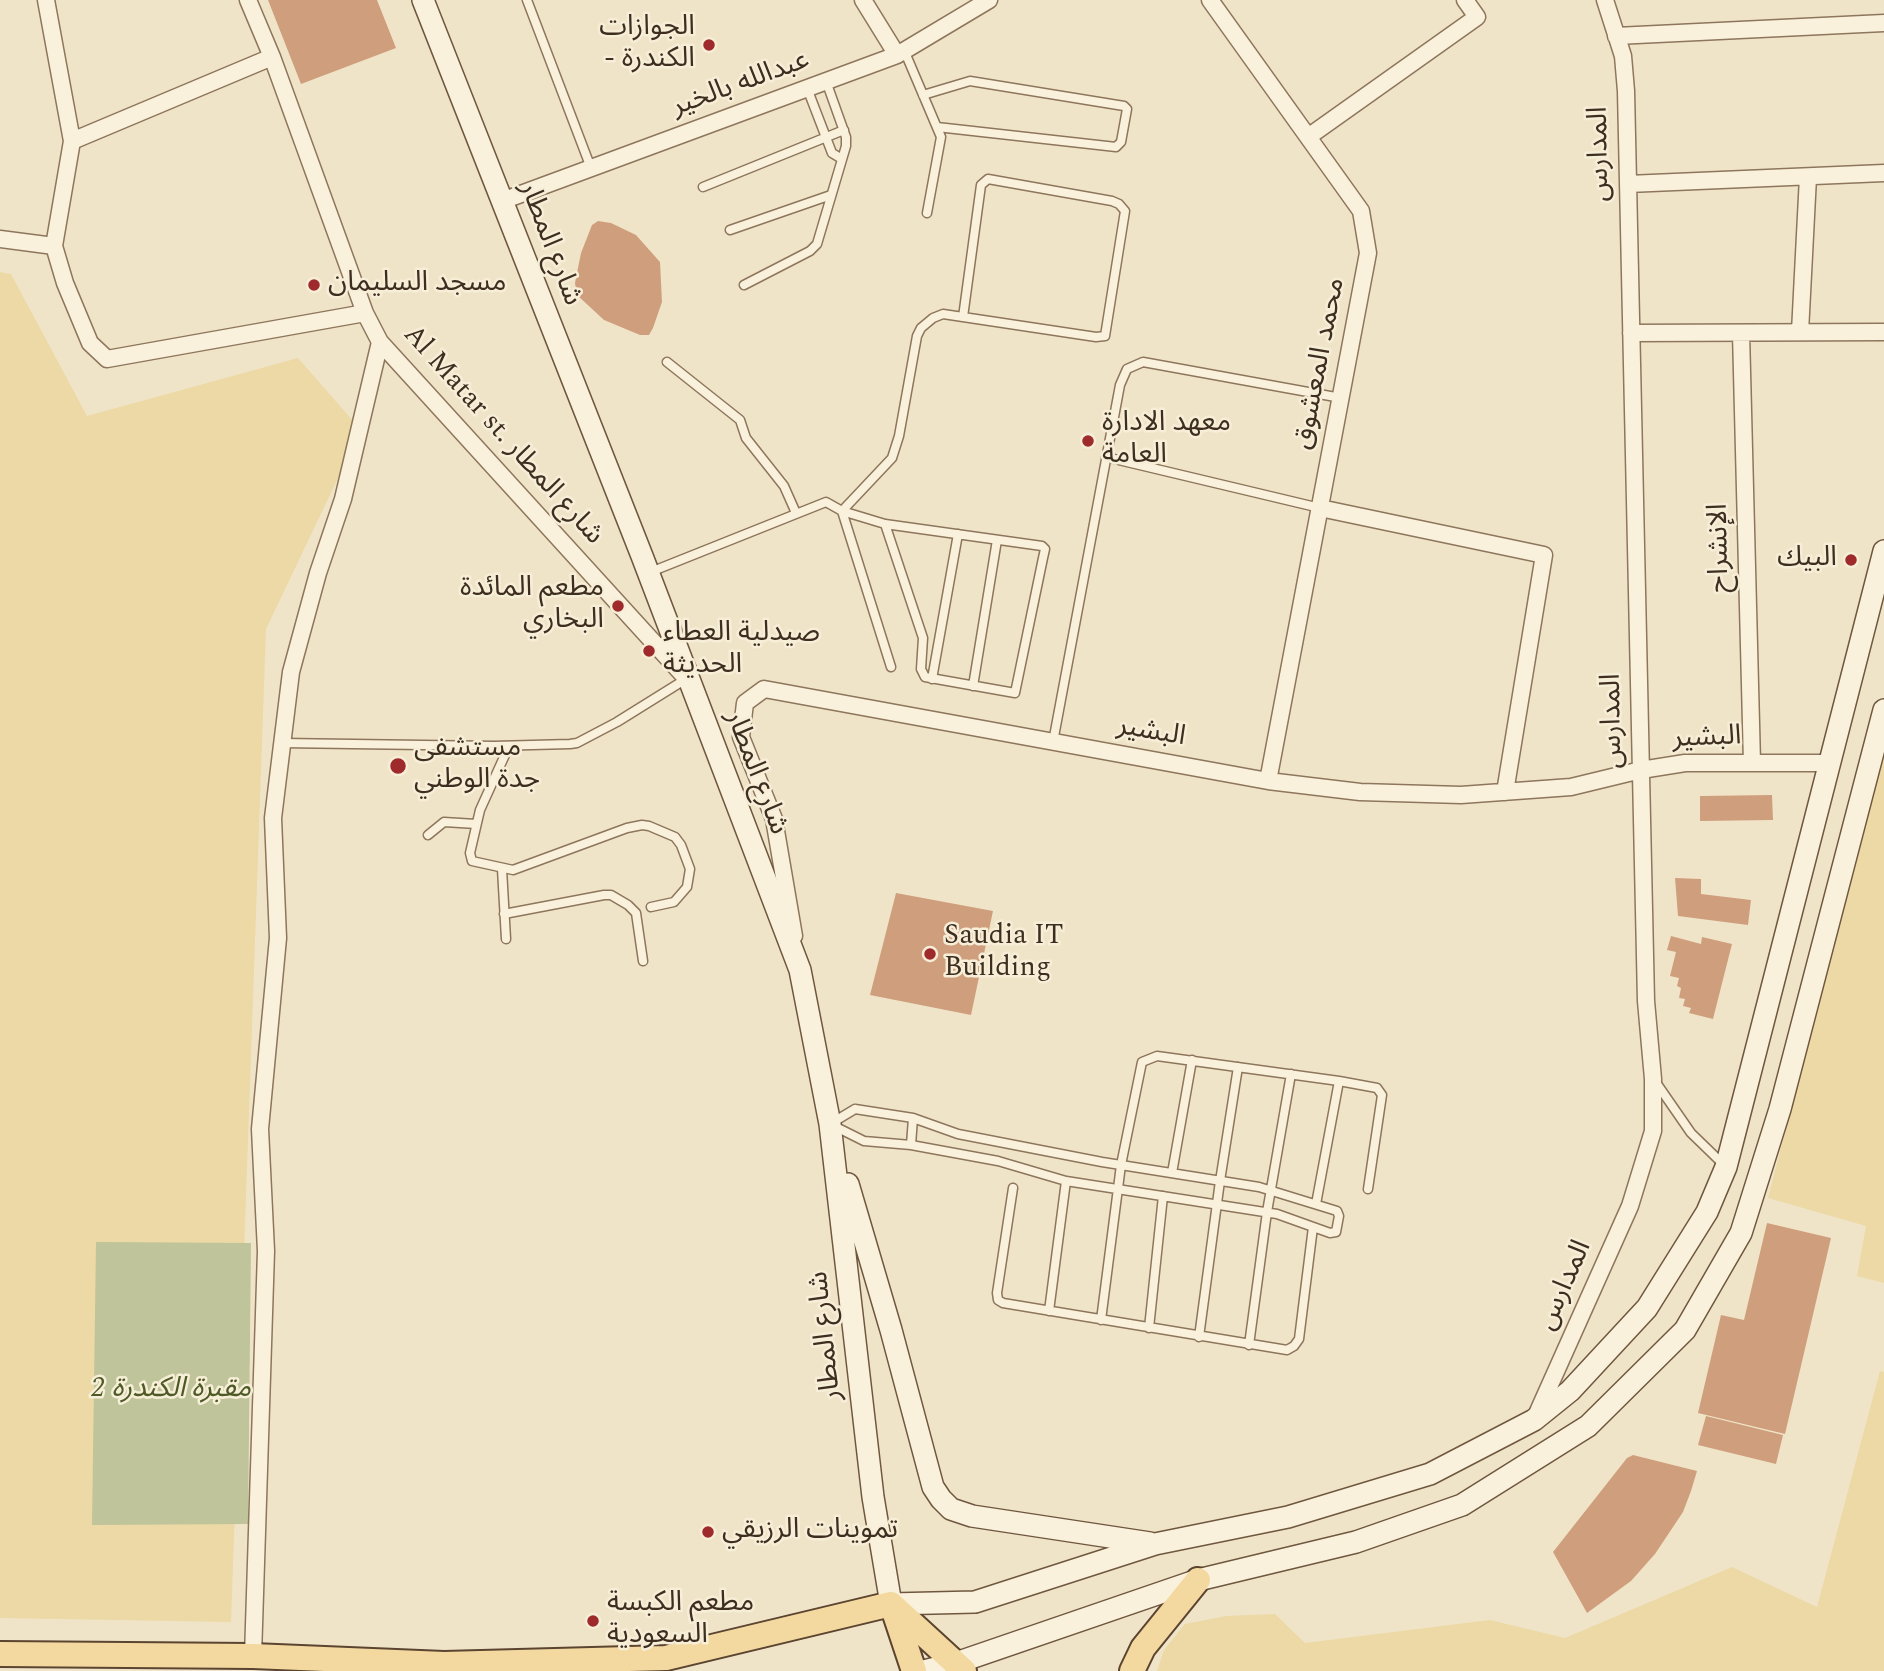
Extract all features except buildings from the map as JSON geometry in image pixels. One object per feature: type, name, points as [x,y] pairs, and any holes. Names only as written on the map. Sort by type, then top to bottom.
[{"type":"main road","name":"شارع المطار","points":[[423,0],[648,573],[800,970],[830,1124],[873,1497],[891,1604]]},
{"type":"main road","points":[[0,1654],[253,1656],[444,1664],[666,1658],[891,1604],[975,1602],[1155,1544],[1288,1517],[1430,1474],[1534,1420],[1570,1391],[1647,1308],[1707,1212],[1726,1167],[1884,551]]},
{"type":"main road","points":[[924,1671],[960,1667],[1198,1580],[1356,1542],[1462,1505],[1588,1426],[1685,1330],[1741,1233],[1780,1109],[1884,710]]},
{"type":"main road","points":[[830,1124],[891,1330],[933,1487],[941,1499],[951,1508],[972,1516],[1155,1544]]},
{"type":"main road","points":[[1132,1671],[1143,1648],[1198,1580]]},
{"type":"main road","points":[[891,1604],[960,1667]]},
{"type":"main road","points":[[891,1604],[914,1671]]},
{"type":"street","points":[[46,0],[72,141],[54,246],[65,283],[90,343],[107,359],[365,313]]},
{"type":"street","name":"Al Matar st. شارع المطار","points":[[248,0],[272,57],[365,313],[380,342],[688,681]]},
{"type":"street","points":[[863,0],[901,52]]},
{"type":"street","name":"عبدالله بالخير","points":[[502,201],[901,52],[989,0]]},
{"type":"street","name":"محمد المعشوق","points":[[1210,0],[1361,211],[1368,253],[1268,781]]},
{"type":"street","points":[[1308,137],[1477,17],[1465,0]]},
{"type":"street","name":"المدارس","points":[[1534,1420],[1630,1206],[1653,1131],[1653,1079],[1646,1001],[1625,80],[1623,56],[1605,0]]},
{"type":"street","points":[[1616,36],[1884,23]]},
{"type":"street","points":[[72,141],[272,57]]},
{"type":"street","points":[[1628,184],[1884,173]]},
{"type":"street","points":[[1800,332],[1808,177]]},
{"type":"street","points":[[0,239],[54,246]]},
{"type":"street","points":[[1631,333],[1884,332]]},
{"type":"street","name":"الإنشراح","points":[[1741,333],[1752,763]]},
{"type":"street","points":[[253,1656],[265,1251],[260,1129],[278,938],[273,818],[291,672],[318,573],[343,499],[380,342]]},
{"type":"street","points":[[1320,508],[1544,555],[1505,792]]},
{"type":"street","name":"البشير","points":[[800,970],[774,819],[741,737],[746,703],[764,689],[1268,781],[1360,792],[1461,795],[1571,787],[1641,770],[1685,763],[1830,763]]},
{"type":"lane","points":[[527,0],[591,168]]},
{"type":"lane","points":[[901,52],[941,137],[927,213]]},
{"type":"lane","points":[[744,285],[814,248],[819,239],[846,146],[844,130],[826,81]]},
{"type":"lane","points":[[923,96],[970,81],[1124,106],[1127,110],[1121,142],[1116,147],[937,127]]},
{"type":"lane","points":[[807,88],[832,153],[842,159]]},
{"type":"lane","points":[[703,187],[844,130]]},
{"type":"lane","points":[[842,511],[892,458],[899,436],[918,336],[921,328],[933,318],[943,314],[1096,337],[1105,336],[1125,211],[1112,201],[988,179],[981,185],[963,317]]},
{"type":"lane","points":[[730,230],[831,195]]},
{"type":"lane","points":[[667,362],[740,420],[746,438],[784,486],[796,513]]},
{"type":"lane","points":[[1053,742],[1120,385],[1127,369],[1143,362],[1341,398]]},
{"type":"lane","points":[[1106,457],[1320,508]]},
{"type":"lane","points":[[648,573],[826,502],[842,511],[885,524],[1042,547],[1045,549],[1015,693],[925,677],[921,669],[923,638],[885,524]]},
{"type":"lane","points":[[842,511],[891,667]]},
{"type":"lane","points":[[932,679],[958,534]]},
{"type":"lane","points":[[972,686],[997,540]]},
{"type":"lane","points":[[282,743],[509,746],[577,743],[688,681]]},
{"type":"lane","points":[[509,746],[488,788],[476,824],[470,858],[474,862],[513,870],[626,828],[649,826],[675,837],[690,869],[687,887],[674,902],[651,907]]},
{"type":"lane","points":[[428,835],[444,822],[476,824]]},
{"type":"lane","points":[[502,869],[506,939]]},
{"type":"lane","points":[[504,914],[609,895],[628,905],[636,913],[643,961]]},
{"type":"lane","points":[[1101,1320],[1121,1164],[1142,1062],[1157,1056],[1377,1088],[1382,1095],[1368,1189]]},
{"type":"lane","points":[[1172,1173],[1192,1060]]},
{"type":"lane","points":[[1199,1337],[1238,1067]]},
{"type":"lane","points":[[1249,1345],[1270,1191],[1291,1074]]},
{"type":"lane","points":[[1653,1079],[1691,1133],[1726,1167]]},
{"type":"lane","points":[[1316,1204],[1339,1081]]},
{"type":"lane","points":[[855,1109],[913,1118],[958,1134],[1270,1191],[1333,1208],[1339,1216],[1336,1232],[1333,1234],[1267,1212],[1066,1181],[998,1161],[911,1145],[864,1141],[830,1124],[855,1109]]},
{"type":"lane","points":[[911,1145],[913,1118]]},
{"type":"lane","points":[[998,1161],[1000,1142]]},
{"type":"lane","points":[[1049,1311],[1066,1181]]},
{"type":"lane","points":[[1013,1188],[998,1300],[1016,1306],[1287,1350],[1294,1346],[1298,1339],[1313,1227]]},
{"type":"lane","points":[[1149,1328],[1163,1196]]},
{"type":"sand","points":[[0,272],[11,274],[87,416],[298,358],[361,430],[266,629],[231,1622],[0,1618]]},
{"type":"sand","points":[[1884,752],[1884,1283],[1857,1276],[1866,1226],[1768,1198]]},
{"type":"sand","points":[[1880,1371],[1884,1372],[1884,1671],[1157,1671],[1164,1650],[1185,1624],[1226,1616],[1275,1614],[1305,1643],[1490,1620],[1565,1638],[1732,1567],[1817,1607]]},
{"type":"green space","name":"مقبرة الكندرة 2","points":[[96,1242],[251,1243],[248,1524],[92,1525]]},
{"type":"place","name":"الجوازات - الكندرة","points":[[709,45]]},
{"type":"place","name":"مسجد السليمان","points":[[314,285]]},
{"type":"place","name":"معهد الادارة العامة","points":[[1088,441]]},
{"type":"place","name":"البيك","points":[[1851,560]]},
{"type":"place","name":"مطعم المائدة البخاري","points":[[618,606]]},
{"type":"place","name":"صيدلية العطاء الحديثة","points":[[649,651]]},
{"type":"place","name":"مستشفى جدة الوطني","points":[[398,766]]},
{"type":"place","name":"Saudia IT Building","points":[[930,954]]},
{"type":"place","name":"تموينات الرزيقي","points":[[708,1532]]},
{"type":"place","name":"مطعم الكبسة السعودية","points":[[593,1621]]}]
